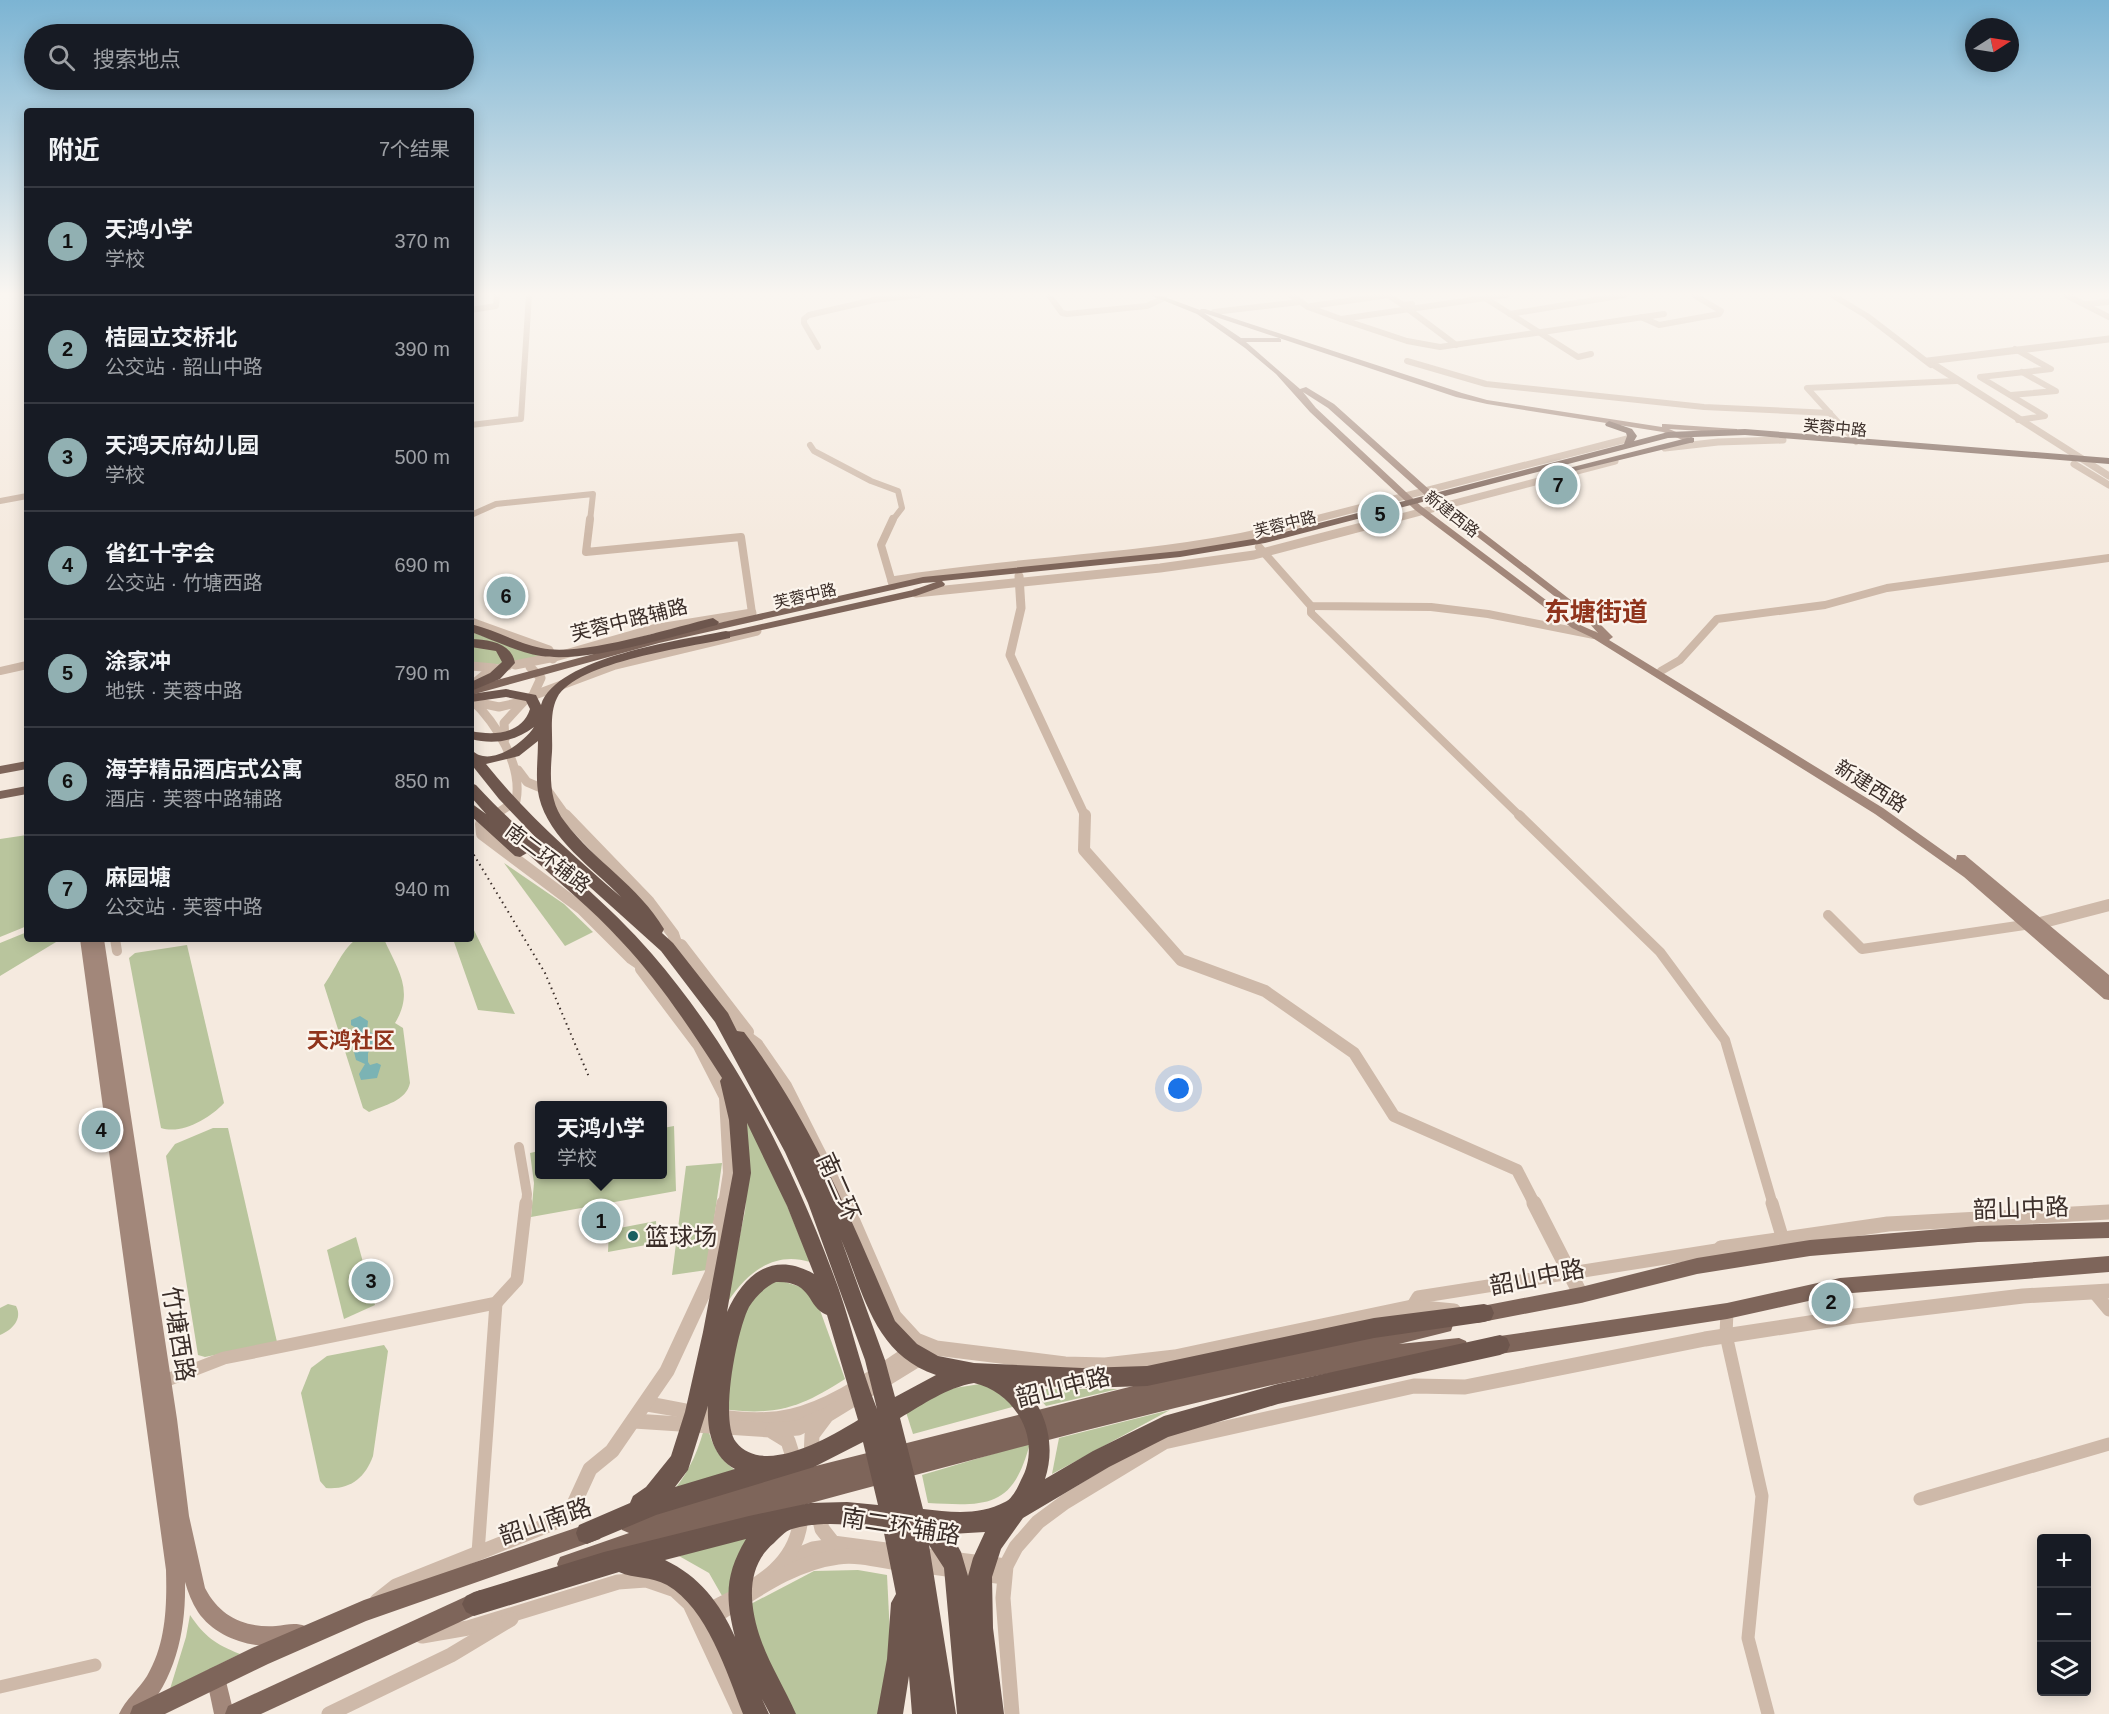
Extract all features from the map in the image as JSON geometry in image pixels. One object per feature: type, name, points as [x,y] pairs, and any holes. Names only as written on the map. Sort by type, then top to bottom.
[{"type":"highway","points":[[474,632],[540,652],[565,654],[594,650],[713,622]]},
{"type":"highway","points":[[474,757],[501,758],[526,747],[539,732],[552,694],[576,674],[639,655],[726,635]]},
{"type":"highway","points":[[474,644],[500,648],[509,663],[474,692]]},
{"type":"highway","points":[[474,694],[516,693],[531,698],[537,710],[533,721],[510,735],[490,739],[474,736]]},
{"type":"highway","points":[[547,713],[543,787],[550,811],[571,838],[641,907],[670,940]]},
{"type":"highway","name":"南二环","points":[[474,760],[546,839],[670,940],[685,970],[723,1018],[742,1058],[793,1149],[818,1203],[875,1360],[907,1487],[926,1583],[943,1714]]},
{"type":"highway","points":[[474,791],[510,830],[575,889],[638,957],[664,980],[722,1061],[785,1175],[812,1238],[874,1439],[903,1615],[889,1708]]},
{"type":"highway","points":[[474,811],[517,849],[575,889]]},
{"type":"highway","points":[[723,1018],[768,1074],[785,1103],[834,1197],[888,1328],[898,1342],[923,1360],[993,1377],[1006,1385],[1030,1411],[1036,1427],[1040,1462],[1035,1482],[990,1543],[980,1577],[991,1714]]},
{"type":"highway","points":[[586,1533],[638,1506],[669,1478],[680,1462],[696,1412],[736,1214],[742,1173],[738,1120],[722,1061]]},
{"type":"highway","points":[[787,1460],[750,1463],[728,1451],[716,1422],[719,1388],[735,1319],[742,1301],[761,1280],[784,1272],[805,1278],[825,1298],[841,1328]]},
{"type":"highway","points":[[586,1533],[655,1504],[787,1460],[834,1447],[943,1381],[976,1373],[1082,1378],[1147,1376],[1374,1328],[1484,1313]]},
{"type":"highway","points":[[891,1541],[979,1523],[1015,1510],[1118,1450],[1164,1427],[1278,1394],[1500,1345]]},
{"type":"highway","points":[[474,1604],[604,1564],[680,1545],[806,1525],[829,1512],[891,1541],[939,1536],[950,1550],[956,1568],[970,1714]]},
{"type":"highway","points":[[783,1714],[756,1656],[739,1612],[737,1597],[744,1560],[767,1531],[806,1525]]},
{"type":"highway","points":[[891,1541],[915,1635],[925,1714]]},
{"type":"highway","points":[[604,1564],[653,1565],[673,1573],[699,1612],[715,1625],[756,1714]]},
{"type":"main road","name":"新建西路","points":[[1282,375],[1309,398],[1331,406],[1435,499],[1591,620],[1598,634]]},
{"type":"main road","name":"新建西路","points":[[1285,375],[1433,513],[1598,634],[1879,811],[1968,874],[2109,995]]},
{"type":"main road","points":[[1389,375],[1455,397],[1492,406],[1609,424],[1680,438]]},
{"type":"main road","points":[[1401,375],[1486,402],[1631,425],[1745,432]]},
{"type":"main road","name":"新建西路","points":[[1309,398],[1313,410],[1415,505],[1575,626],[1598,634],[1887,807],[1978,870],[2109,982]]},
{"type":"main road","points":[[1609,424],[1629,431],[1629,441]]},
{"type":"main road","points":[[1631,425],[1680,438]]},
{"type":"main road","name":"芙蓉中路","points":[[474,693],[638,650],[801,611],[940,584],[1019,579],[1262,550],[1629,441],[1745,432],[2063,458],[2096,469],[2109,469]]},
{"type":"main road","name":"芙蓉中路","points":[[1435,499],[1680,438],[1783,441],[2078,463],[2109,460]]},
{"type":"main road","name":"芙蓉中路","points":[[892,583],[1224,548],[1415,505]]},
{"type":"main road","points":[[801,611],[892,583]]},
{"type":"main road","points":[[713,622],[892,583]]},
{"type":"main road","points":[[726,635],[757,630],[916,593],[940,584]]},
{"type":"main road","points":[[0,770],[24,767]]},
{"type":"main road","points":[[0,779],[24,767]]},
{"type":"main road","points":[[0,787],[24,788]]},
{"type":"main road","points":[[0,795],[24,788]]},
{"type":"main road","name":"竹塘西路","points":[[86,942],[176,1581],[175,1627],[168,1655],[157,1681],[129,1714]]},
{"type":"main road","name":"竹塘西路","points":[[98,942],[191,1569],[203,1604],[217,1620],[252,1637],[322,1629]]},
{"type":"main road","name":"韶山中路","points":[[987,1440],[1161,1388],[1420,1333],[1484,1313],[1581,1295],[1697,1266],[1758,1256],[1784,1245],[1978,1234],[2109,1230]]},
{"type":"main road","name":"韶山中路","points":[[987,1440],[1419,1349],[1500,1345],[1727,1311],[1840,1286],[2109,1264]]},
{"type":"main road","points":[[216,1676],[234,1714],[559,1567],[623,1545],[776,1503],[987,1440]]},
{"type":"main road","name":"韶山南路","points":[[141,1714],[216,1676],[403,1595],[466,1577],[586,1533],[987,1440]]},
{"type":"street","points":[[474,425],[521,419],[524,375]]},
{"type":"street","points":[[1454,375],[1486,384],[1542,391],[1704,407],[1830,413]]},
{"type":"street","points":[[1949,375],[2018,420],[2109,485]]},
{"type":"street","points":[[1991,375],[1980,376],[2045,416],[2018,420]]},
{"type":"street","points":[[2011,396],[2056,391],[2027,375]]},
{"type":"street","points":[[1856,442],[1807,388],[1956,381]]},
{"type":"street","points":[[810,445],[814,451],[871,481],[898,491],[902,508],[881,536],[881,548],[892,583],[985,566],[1213,544],[1415,505],[1662,449],[1697,443],[1783,441]]},
{"type":"street","points":[[2096,469],[2109,476]]},
{"type":"street","points":[[474,514],[496,504],[593,494],[586,552],[741,537],[752,613]]},
{"type":"street","points":[[0,501],[24,497]]},
{"type":"street","points":[[1262,550],[1311,606],[1311,613],[1666,961],[1725,1040],[1784,1245]]},
{"type":"street","points":[[1661,671],[1680,660],[1717,619],[1825,605],[1887,588],[2109,558]]},
{"type":"street","points":[[916,593],[1019,579],[1021,608],[1010,655],[1085,815],[1084,850],[1181,960],[1265,991],[1354,1053],[1394,1116],[1517,1170],[1581,1295]]},
{"type":"street","points":[[1311,606],[1431,607],[1488,614],[1598,634]]},
{"type":"street","name":"芙蓉中路辅路","points":[[498,668],[553,660],[583,648],[654,630],[752,613]]},
{"type":"street","points":[[474,623],[549,650],[553,660]]},
{"type":"street","name":"芙蓉中路辅路","points":[[474,696],[491,707],[508,706],[599,670],[757,630]]},
{"type":"street","points":[[583,648],[574,655],[579,668],[585,672],[599,670]]},
{"type":"street","points":[[515,665],[533,668],[542,678],[542,683],[529,698]]},
{"type":"street","points":[[0,671],[24,666]]},
{"type":"street","points":[[474,666],[498,668]]},
{"type":"street","points":[[474,688],[481,675],[498,668]]},
{"type":"street","name":"南二环辅路","points":[[474,698],[495,727],[516,775],[519,789],[516,801],[481,824],[482,834],[582,909],[638,957],[716,1072],[725,1097]]},
{"type":"street","name":"南二环辅路","points":[[529,698],[507,718],[502,729],[522,777],[527,782],[548,791],[571,823],[649,902],[670,940],[757,1044],[786,1086],[824,1156],[894,1316],[907,1333],[930,1346],[850,1394],[828,1413],[813,1431],[806,1525],[833,1543],[846,1545],[891,1541]]},
{"type":"street","points":[[1828,915],[1862,949],[2040,923],[2109,905]]},
{"type":"street","points":[[116,942],[117,951]]},
{"type":"street","name":"南二环辅路","points":[[723,1018],[757,1044]]},
{"type":"street","name":"南二环辅路","points":[[364,1611],[396,1586],[568,1517],[590,1469],[612,1451],[647,1404],[687,1330],[713,1268],[729,1173],[729,1136],[722,1061]]},
{"type":"street","points":[[162,1382],[218,1360],[496,1304],[518,1280],[527,1194],[519,1147]]},
{"type":"street","points":[[1412,1307],[1418,1296],[1721,1248],[1784,1245],[1888,1224],[2109,1212]]},
{"type":"street","points":[[1721,1248],[1758,1256]]},
{"type":"street","points":[[1012,1714],[1005,1572],[1020,1541],[1038,1522],[1065,1502],[1164,1442],[1414,1386],[1465,1387],[1726,1335],[1855,1316],[2023,1296],[2109,1291]]},
{"type":"street","points":[[2094,1292],[2109,1310]]},
{"type":"street","points":[[478,1553],[496,1304]]},
{"type":"street","points":[[930,1346],[1065,1364],[1137,1364],[1412,1307],[1484,1313]]},
{"type":"street","points":[[1727,1311],[1726,1335],[1762,1496],[1748,1638],[1768,1714]]},
{"type":"street","points":[[807,1419],[850,1394]]},
{"type":"street","points":[[647,1404],[790,1423]]},
{"type":"street","points":[[634,1421],[770,1430],[828,1413]]},
{"type":"street","points":[[807,1419],[810,1449]]},
{"type":"street","points":[[787,1460],[790,1423]]},
{"type":"street","points":[[770,1430],[788,1441],[787,1460],[806,1525],[807,1558]]},
{"type":"street","points":[[1920,1499],[2109,1444]]},
{"type":"street","points":[[806,1525],[824,1553]]},
{"type":"street","points":[[699,1612],[751,1586],[779,1565],[792,1553],[806,1525]]},
{"type":"street","points":[[824,1553],[859,1557],[891,1541],[946,1564],[1005,1572]]},
{"type":"street","points":[[779,1565],[846,1545]]},
{"type":"street","points":[[699,1612],[807,1558]]},
{"type":"street","points":[[389,1642],[468,1628],[618,1582],[646,1580],[675,1590],[699,1612],[741,1714]]},
{"type":"street","points":[[329,1714],[451,1655],[529,1608]]},
{"type":"street","points":[[0,1688],[95,1665]]},
{"type":"green space","points":[[474,633],[547,658],[519,663],[474,662]]},
{"type":"green space","points":[[24,835],[24,927],[0,937],[0,839]]},
{"type":"green space","points":[[504,863],[564,904],[593,932],[565,946]]},
{"type":"green space","points":[[474,930],[515,1014],[478,1010],[454,942],[474,942]]},
{"type":"green space","points":[[24,933],[24,942],[56,942],[0,976],[0,943]]},
{"type":"green space","points":[[352,942],[385,942],[404,990],[401,1011],[395,1023],[403,1028],[410,1083],[408,1089],[399,1098],[369,1112],[363,1108],[324,985]]},
{"type":"green space","points":[[187,945],[224,1103],[195,1124],[169,1130],[161,1128],[129,958],[135,953]]},
{"type":"green space","points":[[744,1117],[772,1169],[810,1262],[796,1259],[783,1260],[760,1268],[741,1285],[725,1306],[745,1211],[748,1176]]},
{"type":"green space","points":[[674,1126],[676,1191],[531,1217],[534,1183],[530,1153],[535,1152],[535,1179],[667,1179],[667,1127]]},
{"type":"green space","points":[[213,1128],[228,1128],[277,1342],[205,1357],[198,1355],[166,1156],[175,1144]]},
{"type":"green space","points":[[722,1163],[707,1270],[672,1275],[686,1166]]},
{"type":"green space","name":"篮球场","points":[[656,1221],[657,1243],[608,1252],[609,1230]]},
{"type":"green space","points":[[356,1237],[375,1305],[344,1319],[327,1250]]},
{"type":"green space","points":[[773,1278],[813,1291],[845,1379],[814,1397],[787,1408],[758,1411],[722,1409],[740,1315]]},
{"type":"green space","points":[[8,1304],[16,1306],[17,1320],[9,1330],[0,1335],[0,1308]]},
{"type":"green space","points":[[384,1345],[388,1351],[370,1464],[361,1476],[349,1485],[326,1488],[320,1481],[301,1393],[311,1368],[327,1356]]},
{"type":"green space","points":[[980,1384],[998,1390],[1016,1406],[913,1434],[906,1412],[942,1390]]},
{"type":"green space","points":[[1031,1389],[1118,1389],[1046,1406]]},
{"type":"green space","points":[[1170,1410],[1052,1474],[1059,1438]]},
{"type":"green space","points":[[706,1422],[717,1451],[725,1462],[738,1472],[674,1490],[694,1458]]},
{"type":"green space","points":[[1030,1443],[1015,1480],[1006,1491],[995,1498],[967,1504],[928,1503],[922,1475]]},
{"type":"green space","points":[[752,1535],[729,1608],[709,1573],[679,1556]]},
{"type":"green space","points":[[858,1570],[887,1575],[892,1675],[881,1714],[786,1714],[747,1606],[814,1571]]},
{"type":"green space","points":[[190,1615],[211,1639],[240,1654],[170,1689],[186,1637]]},
{"type":"water","points":[[360,1016],[368,1021],[367,1031],[377,1035],[378,1039],[368,1053],[368,1062],[370,1065],[377,1063],[381,1065],[377,1078],[361,1080],[359,1074],[365,1064],[356,1060],[353,1048],[362,1045],[358,1029],[351,1025],[351,1020]]},
{"type":"railway","points":[[474,855],[545,973],[589,1077]]},
{"type":"place","name":"麻园塘","points":[[1558,485]]},
{"type":"place","name":"涂家冲","points":[[1380,514]]},
{"type":"place","name":"海芋精品酒店式公寓","points":[[506,596]]},
{"type":"place","name":"省红十字会","points":[[101,1130]]},
{"type":"place","name":"天鸿小学","points":[[601,1221]]},
{"type":"place","name":"篮球场","points":[[633,1236]]},
{"type":"place","name":"天鸿天府幼儿园","points":[[371,1281]]},
{"type":"place","name":"桔园立交桥北","points":[[1831,1302]]},
{"type":"district","name":"东塘街道","points":[[1596,612]]},
{"type":"district","name":"天鸿社区","points":[[351,1040]]}]
